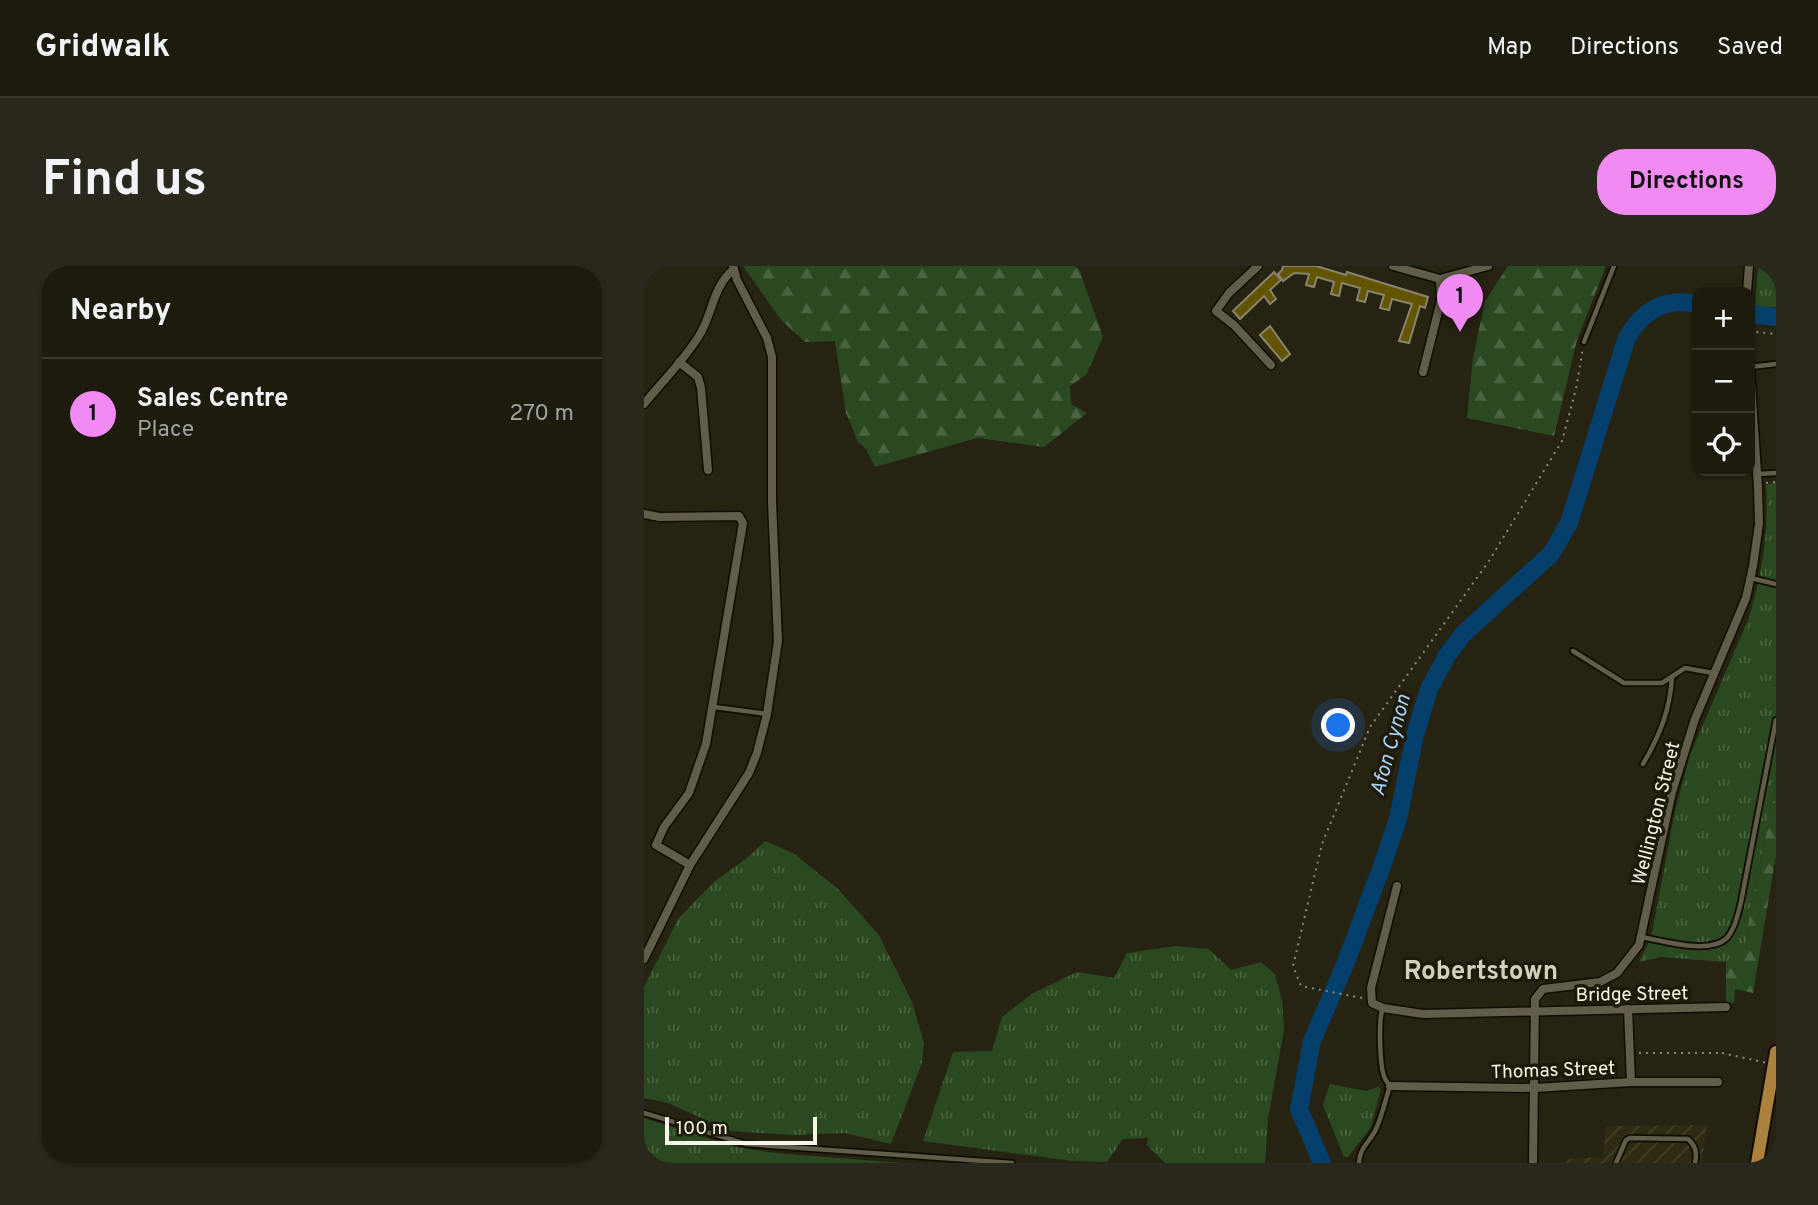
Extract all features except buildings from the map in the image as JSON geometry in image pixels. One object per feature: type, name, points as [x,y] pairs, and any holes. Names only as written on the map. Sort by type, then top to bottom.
[{"type":"main road","points":[[1757,1163],[1776,1052]]},
{"type":"street","points":[[1258,266],[1229,293],[1216,312],[1234,325],[1271,365]]},
{"type":"street","points":[[1393,266],[1440,279],[1488,266]]},
{"type":"street","points":[[1747,287],[1749,266]]},
{"type":"street","points":[[644,404],[698,337],[716,292],[724,277],[734,268],[744,294],[759,318],[772,357],[772,502],[778,641],[767,714],[749,773],[690,865],[644,959]]},
{"type":"street","points":[[1423,372],[1441,300],[1440,279]]},
{"type":"street","points":[[679,362],[698,377],[709,470]]},
{"type":"street","name":"Wellington Street","points":[[1534,1011],[1535,999],[1543,989],[1600,982],[1617,974],[1639,945],[1672,792],[1695,719],[1736,626],[1751,578],[1759,523],[1753,413]]},
{"type":"street","points":[[644,514],[739,516],[743,523],[706,744],[689,793],[664,827],[656,845],[690,865]]},
{"type":"street","points":[[1372,1003],[1371,988],[1397,886]]},
{"type":"street","name":"Bridge Street","points":[[1372,1003],[1383,1008],[1423,1014],[1726,1007]]},
{"type":"street","points":[[1628,1009],[1631,1082]]},
{"type":"street","points":[[1534,1011],[1534,1163]]},
{"type":"street","name":"Thomas Street","points":[[1390,1086],[1535,1088],[1631,1082],[1718,1082]]},
{"type":"lane","points":[[1584,342],[1614,266]]},
{"type":"lane","points":[[1755,367],[1776,364]]},
{"type":"lane","points":[[1758,474],[1776,472]]},
{"type":"lane","points":[[1751,578],[1776,584]]},
{"type":"lane","points":[[1573,651],[1624,682],[1662,683],[1685,668],[1714,673]]},
{"type":"lane","points":[[1643,764],[1659,737],[1670,703],[1672,676]]},
{"type":"lane","points":[[714,707],[767,714]]},
{"type":"lane","points":[[1641,937],[1706,947],[1727,937],[1733,928],[1741,902],[1776,720]]},
{"type":"lane","points":[[1359,1163],[1361,1150],[1378,1125],[1390,1086],[1384,1076],[1378,1017],[1383,1008]]},
{"type":"lane","points":[[644,1113],[746,1144],[1013,1163]]},
{"type":"lane","points":[[1616,1163],[1626,1140],[1630,1138],[1688,1139],[1694,1145],[1697,1155],[1695,1163]]},
{"type":"path","points":[[1755,333],[1776,334]]},
{"type":"path","points":[[1372,1003],[1358,996],[1301,986],[1293,966],[1327,832],[1370,727],[1489,561],[1562,441],[1576,389],[1584,342]]},
{"type":"path","points":[[1630,1053],[1722,1053],[1776,1065]]},
{"type":"shaded area","points":[[1707,1125],[1702,1163],[1566,1163],[1567,1159],[1603,1157],[1606,1126]]},
{"type":"green space","points":[[743,266],[1074,266],[1079,269],[1103,337],[1086,375],[1070,386],[1071,404],[1087,413],[1044,447],[977,438],[875,467],[866,449],[858,442],[846,413],[835,341],[805,342],[781,320]]},
{"type":"green space","points":[[1508,266],[1606,266],[1577,340],[1554,436],[1467,418],[1473,358],[1485,301]]},
{"type":"green space","points":[[1758,267],[1776,271],[1776,307],[1755,307]]},
{"type":"green space","points":[[1776,482],[1776,789],[1752,899],[1745,947],[1726,962],[1661,957],[1639,962],[1651,938],[1675,811],[1690,755],[1753,603],[1765,537],[1766,485]]},
{"type":"green space","points":[[1776,789],[1776,855],[1753,993],[1735,989],[1734,1003],[1726,1002],[1726,962],[1745,946],[1752,899]]},
{"type":"green space","points":[[765,841],[793,853],[837,888],[879,935],[912,1002],[924,1043],[922,1063],[891,1144],[845,1133],[792,1135],[730,1131],[668,1103],[644,1098],[644,987],[678,919],[715,881]]},
{"type":"green space","points":[[1176,946],[1209,949],[1231,970],[1261,962],[1275,974],[1282,1001],[1284,1030],[1268,1119],[1265,1163],[1165,1163],[1147,1145],[1148,1138],[1123,1139],[1107,1162],[1073,1161],[923,1141],[953,1052],[992,1051],[1002,1017],[1033,993],[1077,972],[1114,978],[1127,953]]},
{"type":"green space","points":[[1330,1084],[1366,1091],[1378,1087],[1381,1089],[1371,1127],[1348,1157],[1344,1157],[1323,1105]]},
{"type":"green space","points":[[644,1118],[736,1147],[775,1153],[902,1163],[644,1163]]},
{"type":"waterway","name":"Afon Cynon","points":[[1322,1163],[1299,1109],[1312,1041],[1346,962],[1398,819],[1415,735],[1429,689],[1446,657],[1463,634],[1551,554],[1569,523],[1626,340],[1632,330],[1655,308],[1674,303],[1692,303]]},
{"type":"waterway","name":"Afon Cynon","points":[[1755,315],[1776,317]]},
{"type":"place","name":"Sales Centre","points":[[1460,332]]},
{"type":"district","name":"Robertstown","points":[[1481,970]]}]
